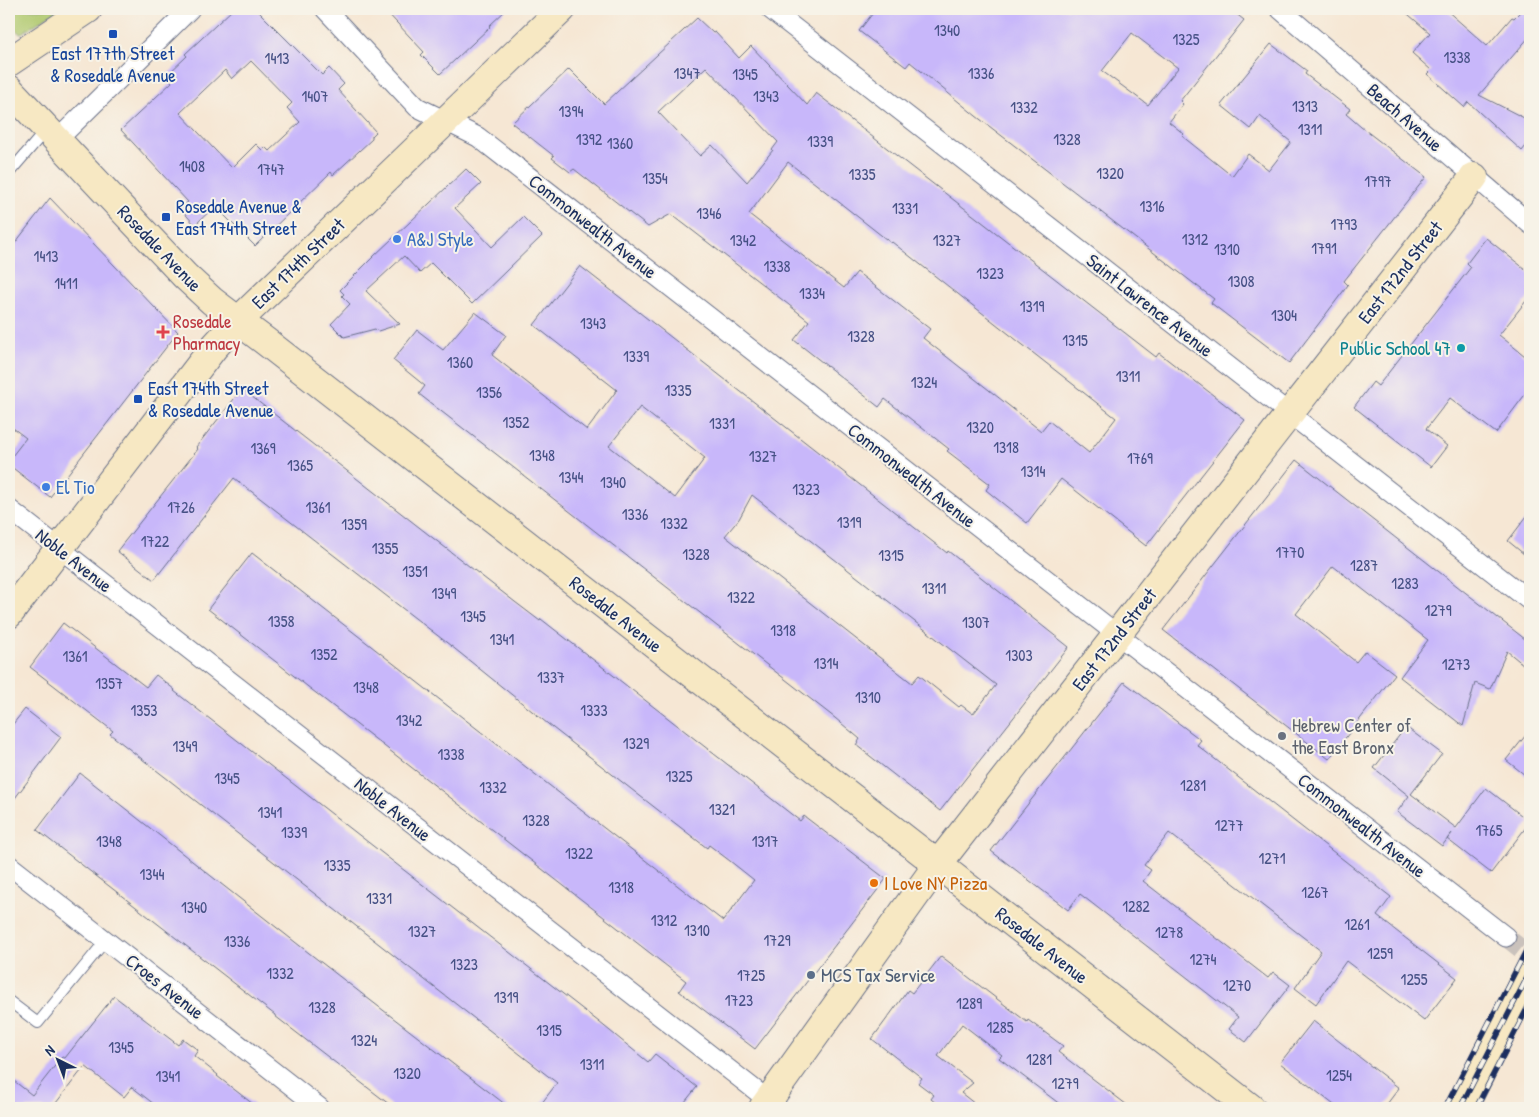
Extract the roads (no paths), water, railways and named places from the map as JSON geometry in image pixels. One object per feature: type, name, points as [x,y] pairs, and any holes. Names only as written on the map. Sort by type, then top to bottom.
[{"type":"street","points":[[9,62],[88,9]]},
{"type":"street","points":[[51,135],[190,9]]},
{"type":"street","name":"Commonwealth Avenue","points":[[325,9],[417,107],[478,137],[1506,938]]},
{"type":"street","name":"East 174th Street","points":[[9,614],[214,347],[238,321],[562,9]]},
{"type":"street","name":"Saint Lawrence Avenue","points":[[770,9],[1530,601]]},
{"type":"street","name":"Beach Avenue","points":[[1280,9],[1530,224]]},
{"type":"street","name":"Rosedale Avenue","points":[[9,89],[185,276],[212,301],[1251,1108]]},
{"type":"street","name":"East 172nd Street","points":[[770,1106],[938,864],[1474,177]]},
{"type":"street","name":"Noble Avenue","points":[[9,509],[770,1106]]},
{"type":"street","name":"Croes Avenue","points":[[9,865],[320,1108]]},
{"type":"street","points":[[1463,1108],[1530,975]]},
{"type":"lane","points":[[10,169],[51,135]]},
{"type":"lane","points":[[9,1001],[38,1023],[106,940]]},
{"type":"tunnel","points":[[1506,937],[1530,956]]},
{"type":"railway","points":[[1445,1108],[1530,943]]},
{"type":"railway","points":[[1460,1108],[1530,972]]},
{"type":"railway","points":[[1476,1108],[1530,1003]]},
{"type":"place","name":"East 177th Street & Rosedale Avenue","points":[[113,34]]},
{"type":"place","name":"Rosedale Avenue & East 174th Street","points":[[166,217]]},
{"type":"place","name":"A&J Style","points":[[397,239]]},
{"type":"place","name":"Rosedale Pharmacy","points":[[163,332]]},
{"type":"place","name":"Public School 47","points":[[1461,348]]},
{"type":"place","name":"East 174th Street & Rosedale Avenue","points":[[138,399]]},
{"type":"place","name":"El Tio","points":[[46,487]]},
{"type":"place","name":"Hebrew Center of the East Bronx","points":[[1282,736]]},
{"type":"place","name":"I Love NY Pizza","points":[[874,883]]},
{"type":"place","name":"MCS Tax Service","points":[[811,975]]}]
